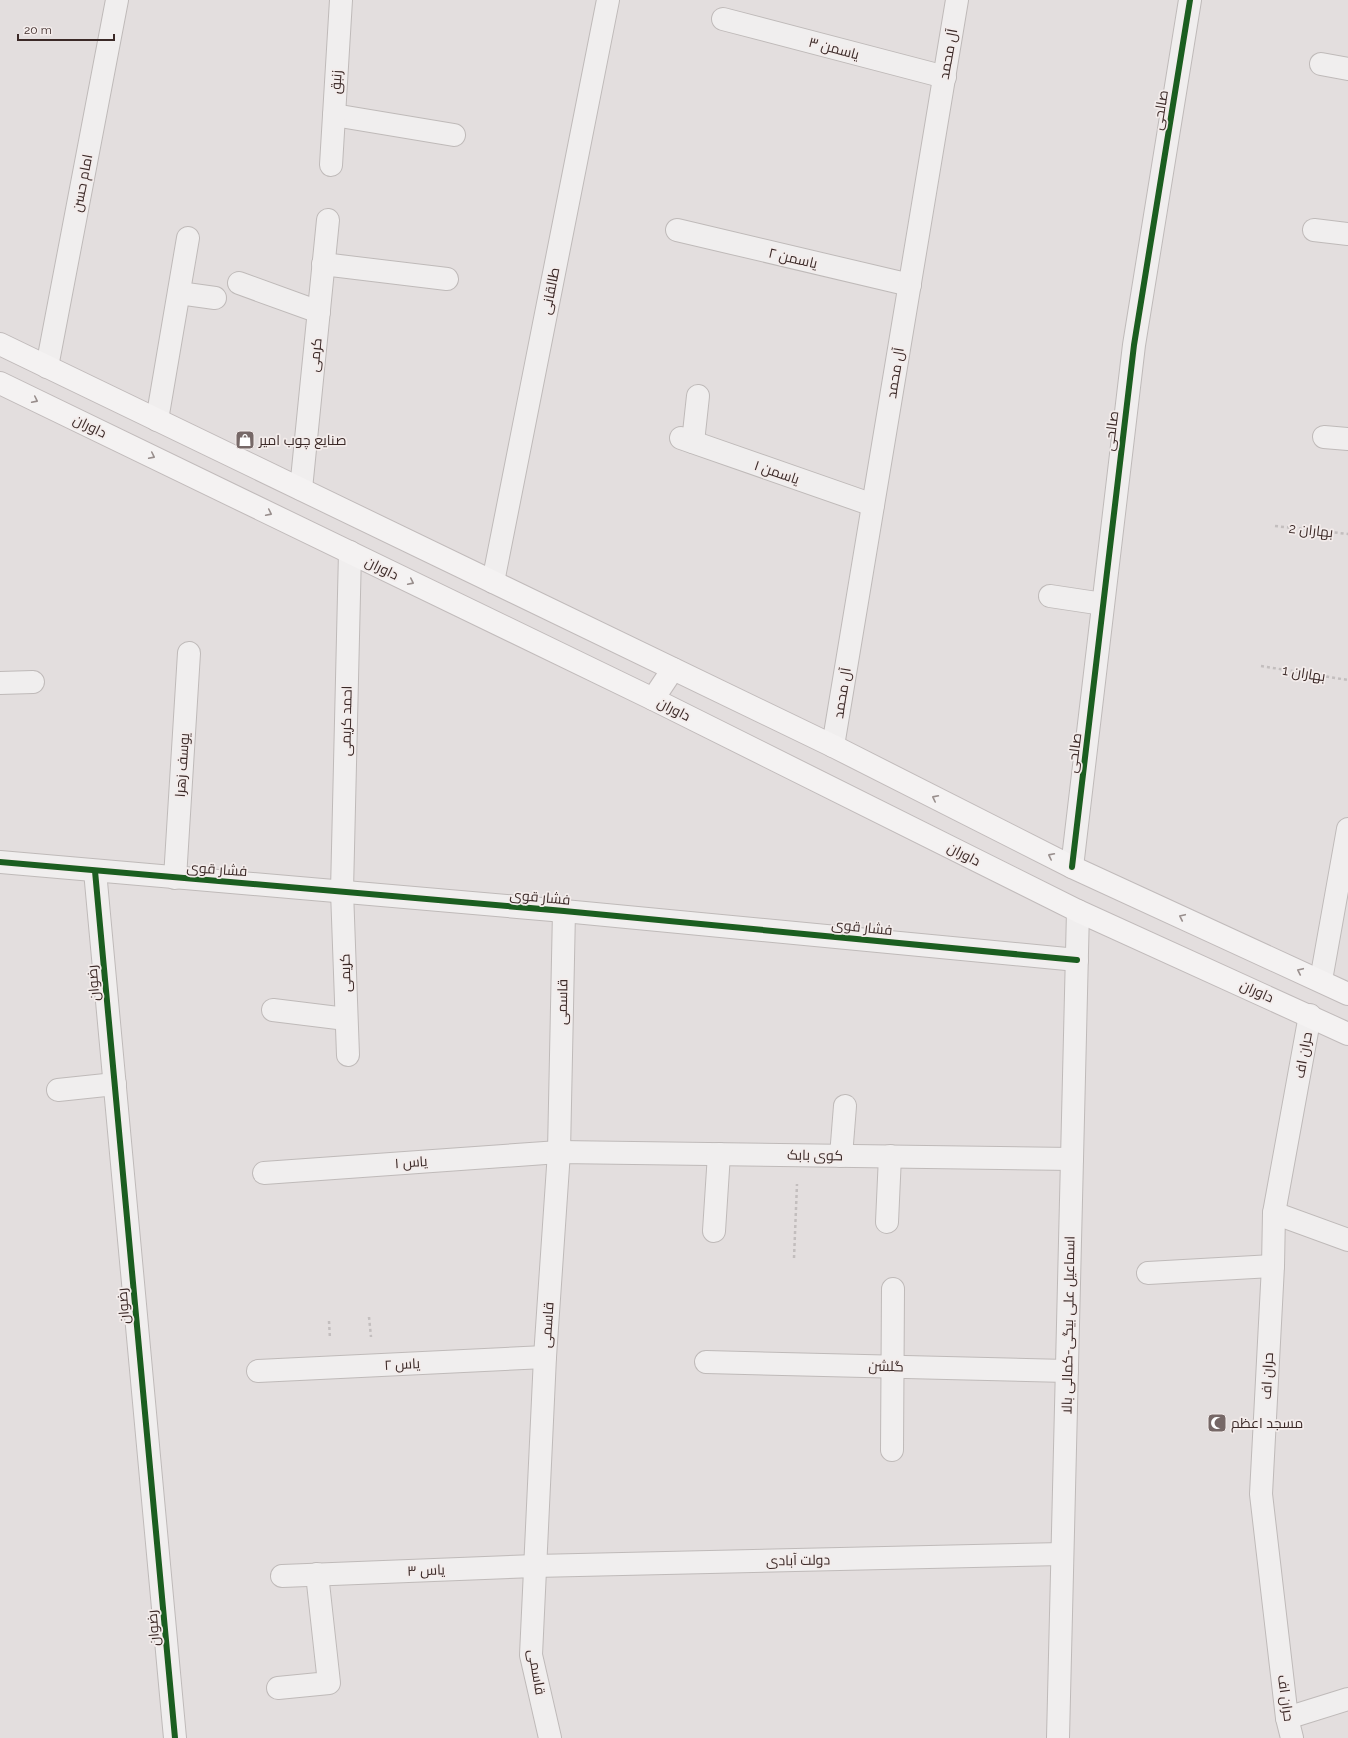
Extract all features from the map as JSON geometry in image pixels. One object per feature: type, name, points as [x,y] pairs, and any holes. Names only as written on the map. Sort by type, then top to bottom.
[{"type":"main road","points":[[0,344],[833,746],[1072,867],[1321,980],[1348,994]]},
{"type":"main road","name":"داوران","points":[[0,383],[653,699],[1078,911],[1310,1015],[1348,1034]]},
{"type":"main road","points":[[653,699],[673,669]]},
{"type":"street","name":"امام حسن","points":[[47,367],[117,0]]},
{"type":"street","name":"زنبق","points":[[331,165],[341,0]]},
{"type":"street","name":"طالقانی","points":[[493,582],[608,0]]},
{"type":"street","name":"آل محمد","points":[[833,746],[958,0]]},
{"type":"street","name":"صالحی","points":[[1072,867],[1134,345],[1190,0]]},
{"type":"street","name":"یاسمن ۳","points":[[723,19],[945,77]]},
{"type":"street","points":[[1320,64],[1348,69]]},
{"type":"street","points":[[334,115],[454,135]]},
{"type":"street","name":"کرمی","points":[[301,489],[328,220]]},
{"type":"street","name":"یاسمن ۲","points":[[677,230],[910,285]]},
{"type":"street","points":[[1314,230],[1348,234]]},
{"type":"street","points":[[157,420],[188,238]]},
{"type":"street","points":[[323,264],[446,279]]},
{"type":"street","points":[[239,283],[319,312]]},
{"type":"street","points":[[178,293],[215,298]]},
{"type":"street","name":"یاسمن ۱","points":[[698,396],[687,440],[873,506]]},
{"type":"street","points":[[1324,437],[1348,439]]},
{"type":"street","name":"احمد کریمی","points":[[342,891],[350,552]]},
{"type":"street","points":[[1050,596],[1103,604]]},
{"type":"street","name":"یوسف زهرا","points":[[175,878],[189,653]]},
{"type":"street","points":[[0,683],[32,682]]},
{"type":"street","points":[[1321,980],[1348,829]]},
{"type":"street","name":"فشار قوی","points":[[0,862],[564,911],[1077,960]]},
{"type":"street","name":"رضوان","points":[[95,871],[175,1738]]},
{"type":"street","name":"کریمی","points":[[342,891],[348,1055]]},
{"type":"street","name":"قاسمی","points":[[550,1738],[531,1655],[545,1357],[559,1152],[564,911]]},
{"type":"street","name":"اسماعیل علی بیگی-کمالی بالا","points":[[1058,1738],[1078,911]]},
{"type":"street","points":[[273,1010],[346,1019]]},
{"type":"street","name":"حران اف","points":[[1290,1728],[1261,1494],[1273,1266],[1274,1213],[1310,1015]]},
{"type":"street","points":[[58,1090],[115,1084]]},
{"type":"street","points":[[841,1156],[845,1106]]},
{"type":"street","name":"کوی بابک","points":[[559,1152],[1072,1159]]},
{"type":"street","name":"یاس ۱","points":[[264,1173],[559,1152]]},
{"type":"street","points":[[714,1231],[719,1154]]},
{"type":"street","points":[[887,1222],[890,1156]]},
{"type":"street","points":[[1274,1213],[1348,1240]]},
{"type":"street","points":[[1148,1273],[1273,1266]]},
{"type":"street","points":[[892,1450],[893,1289]]},
{"type":"street","name":"یاس ۲","points":[[258,1371],[545,1357]]},
{"type":"street","name":"گلشن","points":[[706,1362],[1067,1371]]},
{"type":"street","name":"دولت آبادی","points":[[535,1566],[1062,1554]]},
{"type":"street","name":"یاس ۳","points":[[282,1576],[535,1566]]},
{"type":"street","points":[[278,1688],[329,1683],[317,1574]]},
{"type":"street","points":[[1290,1728],[1348,1699]]},
{"type":"path","points":[[794,1258],[798,1155]]},
{"type":"cycle path","points":[[1072,867],[1134,345],[1190,0]]},
{"type":"cycle path","points":[[0,862],[564,911],[1077,960]]},
{"type":"cycle path","points":[[95,871],[175,1738]]},
{"type":"place","name":"صنایع چوب امیر","points":[[245,440]]},
{"type":"place","name":"مسجد اعظم","points":[[1217,1423]]}]
